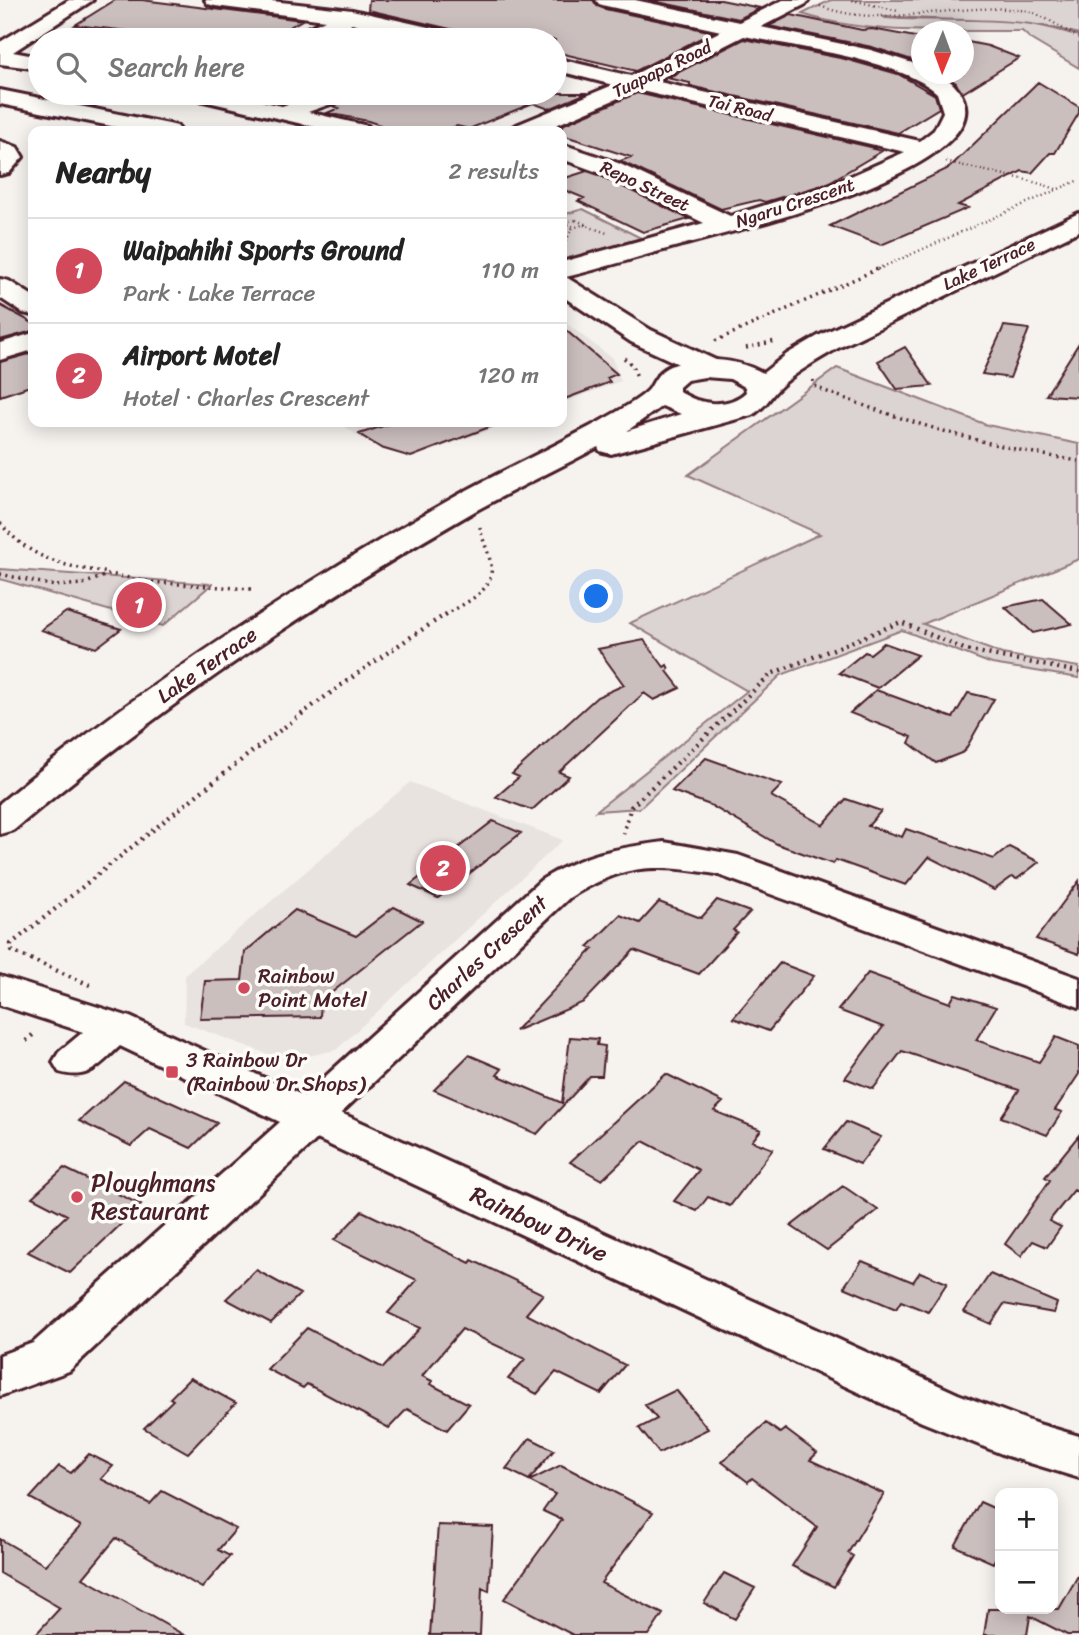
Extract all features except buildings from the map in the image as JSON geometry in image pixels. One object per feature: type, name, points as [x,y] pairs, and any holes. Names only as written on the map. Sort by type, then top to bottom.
[{"type":"street","points":[[37,28],[83,0]]},
{"type":"street","points":[[215,0],[350,17],[401,28]]},
{"type":"street","name":"Ngaru Crescent","points":[[606,0],[891,62],[911,69]]},
{"type":"street","name":"Tuapapa Road","points":[[534,126],[635,83],[743,29],[808,2]]},
{"type":"street","points":[[326,28],[379,5]]},
{"type":"street","points":[[0,51],[28,34]]},
{"type":"street","points":[[0,57],[28,61]]},
{"type":"street","name":"Tai Road","points":[[567,67],[934,155]]},
{"type":"street","name":"Ngaru Crescent","points":[[567,269],[841,190],[934,155],[954,111],[954,103],[947,89],[939,84]]},
{"type":"street","points":[[0,97],[28,103]]},
{"type":"street","points":[[0,104],[126,126]]},
{"type":"street","points":[[35,105],[128,126]]},
{"type":"street","points":[[134,126],[169,105]]},
{"type":"street","points":[[238,105],[286,112],[341,126]]},
{"type":"street","points":[[286,112],[306,105]]},
{"type":"street","points":[[0,148],[11,156],[0,168]]},
{"type":"street","name":"Repo Street","points":[[567,153],[617,172],[727,224]]},
{"type":"street","name":"Lake Terrace","points":[[427,528],[590,453],[644,433],[751,404],[758,399],[761,388],[814,351],[898,307],[1079,221]]},
{"type":"street","points":[[0,287],[28,304]]},
{"type":"street","points":[[567,287],[641,336],[712,359],[747,375],[761,388]]},
{"type":"street","points":[[567,303],[645,356],[657,369],[668,397],[681,405],[703,411],[724,411]]},
{"type":"street","name":"Lake Terrace","points":[[0,822],[106,736],[218,656],[334,582],[486,493],[624,420],[682,372],[712,359],[792,347],[898,307]]},
{"type":"street","points":[[0,352],[28,343]]},
{"type":"street","name":"Charles Crescent","points":[[0,1376],[51,1357],[311,1119],[326,1101],[555,889],[584,871],[615,861],[664,854],[724,863],[1079,993]]},
{"type":"street","name":"Rainbow Drive","points":[[0,990],[115,1027],[940,1408],[1025,1441],[1079,1457]]},
{"type":"street","points":[[75,1062],[115,1027]]},
{"type":"path","points":[[852,0],[902,12]]},
{"type":"path","points":[[808,2],[839,14],[860,17],[971,6],[1011,7],[1047,17],[1079,38]]},
{"type":"path","points":[[934,155],[988,173],[1031,180],[1057,190]]},
{"type":"path","points":[[712,359],[720,340],[1079,180]]},
{"type":"path","points":[[567,223],[573,220],[585,223],[573,227],[567,226]]},
{"type":"path","points":[[567,239],[573,227]]},
{"type":"path","points":[[814,376],[813,383],[820,388],[907,419],[1007,447],[1079,461]]},
{"type":"path","points":[[26,1041],[92,986],[12,951],[11,944],[308,709],[397,645],[484,590],[490,581],[492,561],[481,537],[480,527],[485,520]]},
{"type":"path","points":[[0,523],[16,543],[55,564],[149,582],[251,589]]},
{"type":"path","points":[[0,574],[45,587],[62,588],[98,581],[110,574]]},
{"type":"path","points":[[615,861],[631,807],[771,674],[901,622],[966,650],[1079,672]]},
{"type":"shaded area","points":[[831,0],[1079,0],[1079,68],[1032,40],[1022,31],[974,31],[974,21],[911,21],[911,30],[883,29],[802,14]]},
{"type":"shaded area","points":[[356,24],[374,28],[347,28]]},
{"type":"shaded area","points":[[583,209],[641,238],[567,259],[567,214]]},
{"type":"shaded area","points":[[567,324],[612,358],[621,381],[567,401]]},
{"type":"shaded area","points":[[837,368],[987,425],[1079,444],[1079,559],[923,624],[1002,654],[1079,667],[1079,678],[992,664],[902,630],[781,675],[640,808],[596,811],[747,691],[630,623],[820,534],[688,475]]},
{"type":"shaded area","points":[[345,427],[497,427],[413,458],[380,449]]},
{"type":"shaded area","points":[[0,569],[212,584],[163,626],[0,579]]},
{"type":"shaded area","points":[[410,782],[563,840],[336,1050],[286,1061],[184,1023],[185,975]]},
{"type":"waterway","points":[[885,17],[1006,21],[1054,28],[1079,35]]},
{"type":"place","name":"Waipahihi Sports Ground","points":[[139,605]]},
{"type":"place","name":"Airport Motel","points":[[443,868]]},
{"type":"place","name":"Rainbow Point Motel","points":[[244,988]]},
{"type":"place","name":"3 Rainbow Dr (Rainbow Dr Shops)","points":[[172,1072]]},
{"type":"place","name":"Ploughmans Restaurant","points":[[77,1197]]}]
